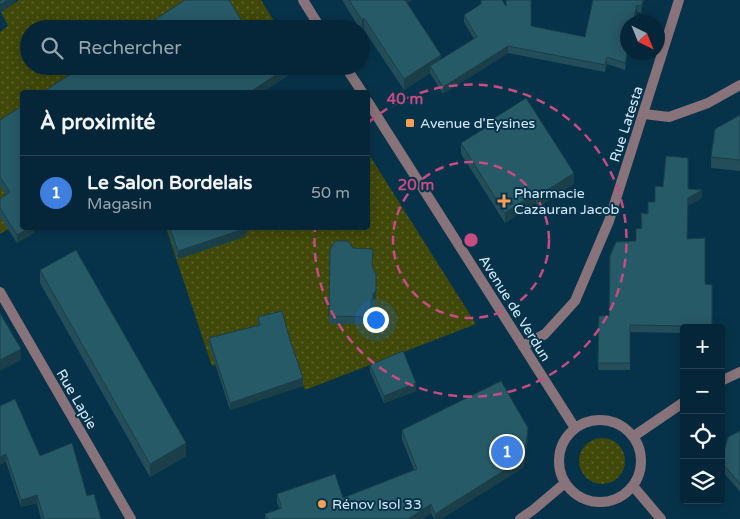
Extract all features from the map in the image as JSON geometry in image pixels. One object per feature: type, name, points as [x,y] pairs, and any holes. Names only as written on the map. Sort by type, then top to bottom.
[{"type":"street","points":[[303,0],[315,20]]},
{"type":"street","name":"Rue Latesta","points":[[523,346],[546,334],[575,301],[609,221],[679,0]]},
{"type":"street","points":[[351,75],[361,90]]},
{"type":"street","points":[[644,114],[669,116],[708,103],[740,85]]},
{"type":"street","name":"Avenue de Verdun","points":[[370,105],[575,428]]},
{"type":"street","name":"Rue Lapie","points":[[0,292],[131,519]]},
{"type":"street","points":[[725,379],[740,372]]},
{"type":"street","points":[[634,436],[680,405]]},
{"type":"street","points":[[599,420],[612,422],[624,427],[634,436],[639,448],[641,461],[639,474],[633,486],[624,495],[600,502],[587,500],[576,495],[565,483],[561,475],[559,462],[560,449],[566,437],[575,428],[586,422],[599,420]]},
{"type":"street","points":[[520,519],[534,510],[565,483]]},
{"type":"street","points":[[633,486],[661,519]]},
{"type":"green space","points":[[19,0],[261,0],[273,20],[20,20],[20,75],[247,75],[223,90],[20,90],[20,221],[0,234],[0,32],[8,26],[1,12]]},
{"type":"green space","points":[[370,156],[476,324],[305,390],[289,346],[212,366],[167,230],[370,230]]},
{"type":"green space","points":[[602,438],[615,442],[621,448],[625,461],[621,474],[615,480],[602,484],[589,480],[583,474],[579,461],[583,448],[589,442]]},
{"type":"building","points":[[0,0],[8,0],[0,5]]},
{"type":"building","points":[[185,0],[229,0],[241,20],[155,20]]},
{"type":"building","points":[[349,0],[405,0],[441,55],[404,79],[370,27],[370,20],[364,18],[362,20]]},
{"type":"building","points":[[481,0],[502,0],[506,6],[506,0],[531,0],[531,26],[585,37],[593,0],[643,0],[641,6],[637,5],[635,15],[620,15],[620,60],[626,60],[625,63],[607,57],[605,65],[508,46],[443,87],[430,66],[477,37],[464,15],[481,4]]},
{"type":"building","points":[[69,75],[276,75],[253,90],[46,90]]},
{"type":"building","points":[[526,98],[574,173],[538,196],[536,193],[505,213],[461,143],[492,124],[490,121]]},
{"type":"building","points":[[20,107],[20,230],[26,230],[17,235],[0,208],[0,199],[10,192],[0,177],[0,120]]},
{"type":"building","points":[[740,115],[740,160],[711,157],[715,129]]},
{"type":"building","points":[[666,156],[688,158],[688,189],[702,190],[688,198],[687,239],[705,238],[705,284],[712,285],[712,324],[630,325],[630,363],[598,363],[599,316],[609,316],[610,256],[616,242],[636,241],[636,229],[642,228],[641,213],[648,214],[648,202],[655,202],[655,186],[663,187]]},
{"type":"building","points":[[171,230],[241,230],[178,251]]},
{"type":"building","points":[[335,241],[348,241],[353,248],[373,249],[372,266],[376,274],[376,291],[373,294],[373,300],[371,300],[371,317],[329,316],[330,250]]},
{"type":"building","points":[[76,250],[186,443],[150,464],[40,270]]},
{"type":"building","points":[[282,311],[303,378],[230,403],[209,338],[260,325],[258,317]]},
{"type":"building","points":[[0,313],[21,349],[0,360]]},
{"type":"building","points":[[403,351],[416,383],[384,396],[370,365]]},
{"type":"building","points":[[501,381],[528,428],[524,458],[435,514],[431,504],[408,519],[267,519],[265,514],[282,508],[277,494],[335,474],[343,498],[417,469],[402,430]]},
{"type":"building","points":[[15,399],[40,456],[72,443],[87,496],[94,494],[101,519],[44,519],[37,495],[21,500],[6,454],[0,457],[0,406]]},
{"type":"building","points":[[740,431],[740,485],[725,466],[725,448],[728,437]]},
{"type":"place","name":"Avenue d'Eysines","points":[[410,123]]},
{"type":"place","name":"Pharmacie Cazauran Jacob","points":[[504,201]]},
{"type":"place","name":"Le Salon Bordelais","points":[[507,452]]},
{"type":"place","name":"Rénov Isol 33","points":[[322,504]]}]
